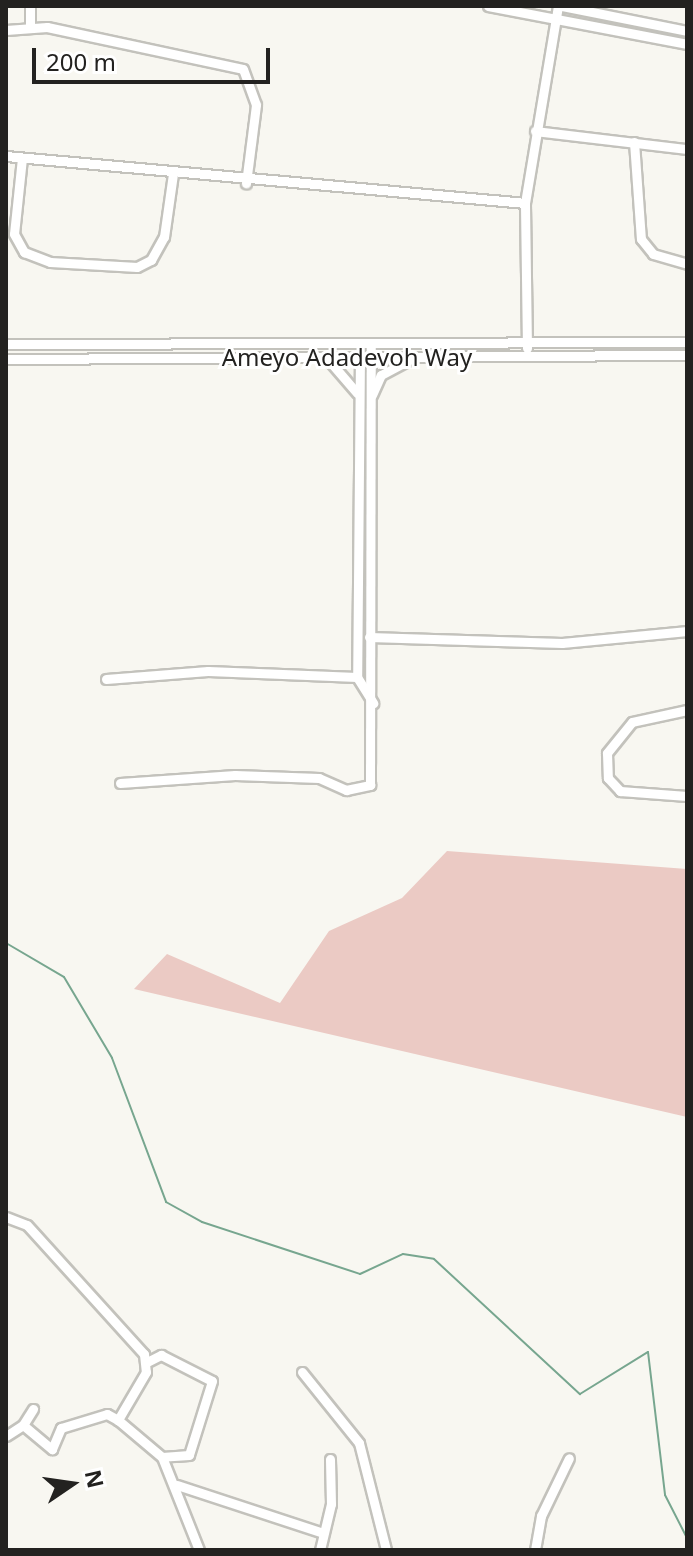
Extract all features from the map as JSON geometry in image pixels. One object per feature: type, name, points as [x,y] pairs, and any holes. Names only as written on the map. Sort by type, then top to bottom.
[{"type":"street","points":[[30,6],[30,25]]},
{"type":"street","points":[[488,6],[687,44]]},
{"type":"street","points":[[527,356],[525,203],[535,131],[560,6],[687,31]]},
{"type":"street","points":[[6,30],[30,25],[243,69],[256,105],[246,183]]},
{"type":"street","points":[[535,131],[687,149]]},
{"type":"street","points":[[634,142],[641,239],[653,254],[687,264]]},
{"type":"street","points":[[6,156],[246,183],[525,203]]},
{"type":"street","points":[[22,158],[14,234],[24,252],[50,262],[137,267],[151,260],[164,237],[173,174]]},
{"type":"street","name":"Ameyo Adadevoh Way","points":[[6,344],[687,342]]},
{"type":"street","points":[[360,343],[357,677],[374,705]]},
{"type":"street","points":[[120,783],[235,775],[319,778],[365,790],[374,778],[371,343]]},
{"type":"street","name":"Ameyo Adadevoh Way","points":[[6,359],[687,355]]},
{"type":"street","points":[[326,357],[350,377],[359,399]]},
{"type":"street","points":[[371,398],[381,375],[417,357]]},
{"type":"street","points":[[357,637],[562,643],[687,631]]},
{"type":"street","points":[[106,679],[208,671],[357,677]]},
{"type":"street","points":[[687,710],[632,722],[607,753],[608,778],[620,791],[687,796]]},
{"type":"street","points":[[6,1217],[27,1225],[147,1362]]},
{"type":"street","points":[[118,1420],[147,1362],[161,1355],[212,1381],[189,1455],[162,1457]]},
{"type":"street","points":[[302,1372],[359,1443],[386,1550]]},
{"type":"street","points":[[6,1436],[23,1425],[33,1409]]},
{"type":"street","points":[[23,1425],[52,1449],[61,1428],[107,1414],[118,1420],[162,1457],[177,1485],[199,1550]]},
{"type":"street","points":[[535,1550],[541,1516],[569,1458]]},
{"type":"street","points":[[320,1550],[331,1504],[330,1459]]},
{"type":"street","points":[[177,1485],[323,1533]]},
{"type":"shaded area","points":[[447,851],[687,869],[687,1117],[134,989],[167,954],[280,1003],[329,931],[402,898]]},
{"type":"waterway","points":[[6,943],[64,977],[112,1058],[166,1202],[202,1222],[360,1274],[403,1254],[434,1259],[580,1394],[648,1352],[665,1495],[687,1538]]}]
